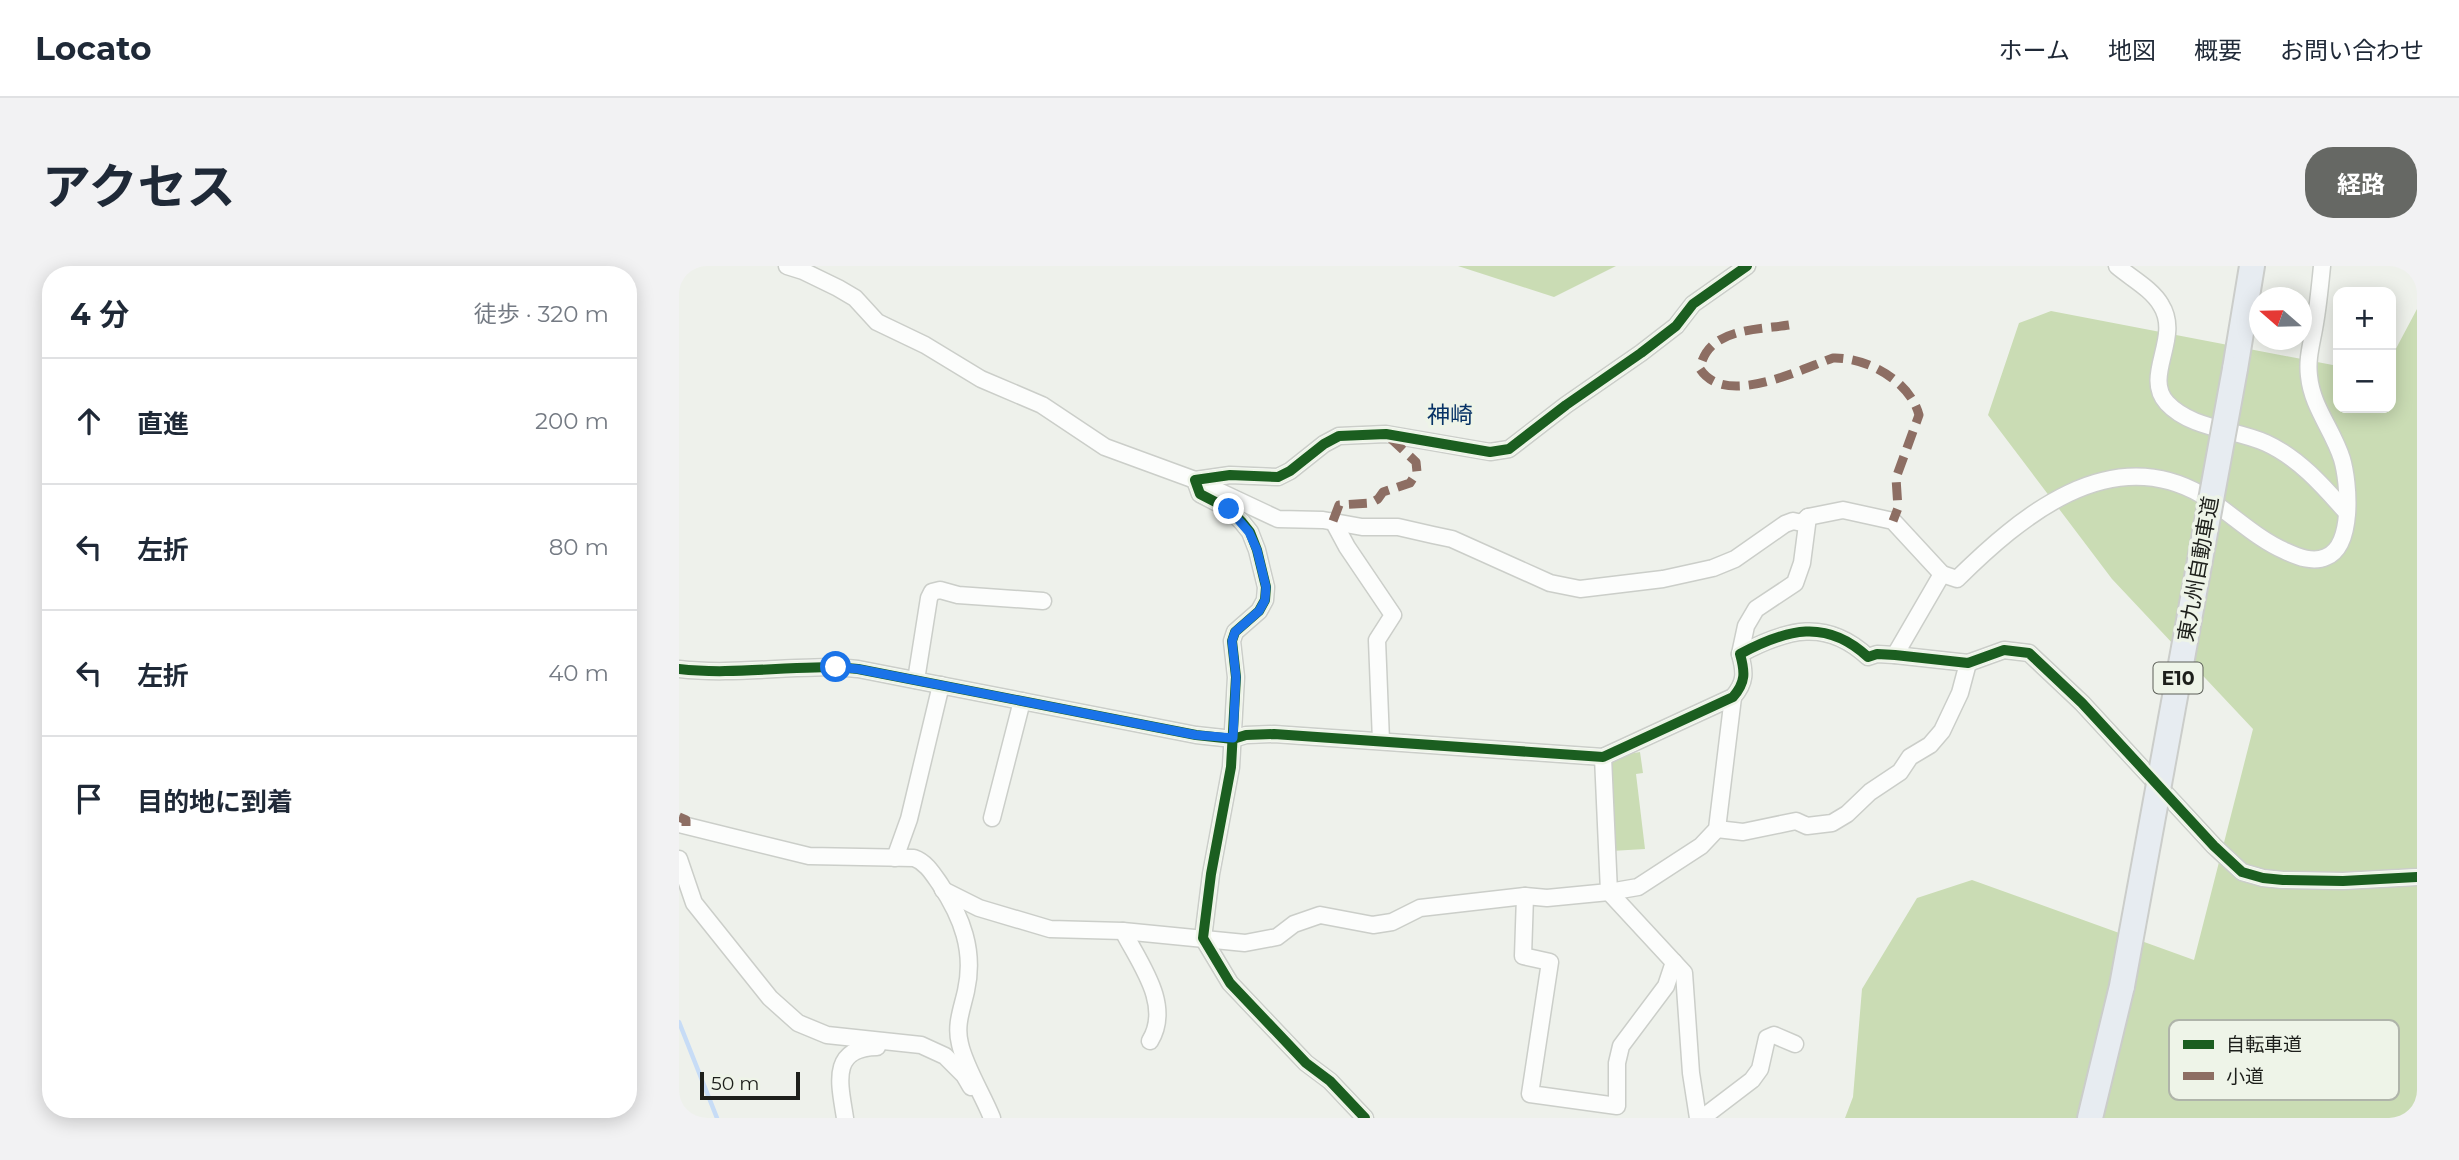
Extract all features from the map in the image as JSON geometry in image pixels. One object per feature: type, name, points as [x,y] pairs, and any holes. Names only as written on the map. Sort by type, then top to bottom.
[{"type":"highway","name":"東九州自動車道","points":[[2088,1118],[2122,986],[2252,266]]},
{"type":"highway","points":[[2102,1118],[2122,986]]},
{"type":"street","points":[[787,266],[838,288],[855,298],[877,322],[925,345],[981,379],[1042,405],[1105,447],[1195,480],[1278,519],[1333,521],[1362,527],[1398,527],[1452,539],[1550,583],[1580,589],[1663,579],[1713,568],[1735,559],[1785,524],[1793,521],[1802,523],[1808,517],[1843,510],[1893,521],[1942,574],[1957,579],[1993,543],[2037,509],[2075,490],[2115,478],[2143,477],[2172,482],[2200,494],[2279,548],[2297,556],[2324,558],[2340,545],[2347,513],[2342,459],[2316,405],[2309,375],[2308,354],[2315,328],[2322,266]]},
{"type":"street","points":[[1195,480],[1230,475],[1278,477],[1339,436],[1385,434],[1490,452],[1510,449],[1676,326],[1693,304],[1747,266]]},
{"type":"street","points":[[2117,266],[2155,297],[2166,315],[2167,342],[2158,376],[2159,390],[2165,401],[2189,418],[2266,443],[2285,454],[2318,480],[2347,513]]},
{"type":"street","points":[[1195,480],[1200,494],[1229,509],[1249,532],[1257,550],[1266,587],[1265,600],[1259,611],[1235,632],[1232,641],[1236,677],[1231,767],[1211,874],[1203,938],[1230,983],[1306,1063],[1330,1081],[1365,1118]]},
{"type":"street","points":[[679,669],[747,672],[836,667],[858,669],[1196,735],[1233,738],[1246,734],[1274,734],[1603,757],[1733,697],[1741,688],[1745,674],[1741,654],[1746,626],[1756,609],[1795,583],[1802,564],[1808,517]]},
{"type":"street","points":[[1333,521],[1392,615],[1377,640],[1381,741]]},
{"type":"street","points":[[1895,655],[1942,574]]},
{"type":"street","points":[[916,680],[932,592],[940,590],[958,595],[1043,601]]},
{"type":"street","points":[[1741,654],[1762,642],[1794,631],[1824,632],[1841,637],[1868,657],[1877,654],[1895,655],[1969,663],[2004,650],[2029,653],[2082,703],[2214,846],[2242,872],[2283,880],[2343,881],[2417,877]]},
{"type":"street","points":[[1717,829],[1743,832],[1796,821],[1807,826],[1832,823],[1847,814],[1870,792],[1900,772],[1910,757],[1930,745],[1942,731],[1960,693],[1969,663]]},
{"type":"street","points":[[895,858],[909,819],[941,685]]},
{"type":"street","points":[[943,890],[979,908],[1050,929],[1123,931],[1245,943],[1277,937],[1294,924],[1320,915],[1373,925],[1392,922],[1420,908],[1525,897],[1548,898],[1638,887],[1701,846],[1717,829],[1733,697]]},
{"type":"street","points":[[992,818],[1022,701]]},
{"type":"street","points":[[1603,757],[1609,892],[1684,973],[1691,1073],[1700,1118],[1752,1080],[1760,1069],[1767,1038],[1774,1035],[1795,1044]]},
{"type":"street","points":[[679,824],[809,856],[921,860],[943,890],[967,934],[967,989],[958,1021],[960,1044],[992,1118]]},
{"type":"street","points":[[679,859],[694,903],[770,998],[798,1023],[827,1035],[902,1045]]},
{"type":"street","points":[[1525,897],[1523,956],[1551,962],[1530,1094],[1617,1106],[1617,1063],[1621,1046],[1666,986],[1674,962]]},
{"type":"street","points":[[1123,931],[1151,985],[1159,1010],[1156,1031],[1150,1041]]},
{"type":"street","points":[[845,1118],[839,1080],[842,1064],[863,1048],[902,1045],[921,1045],[945,1056],[964,1075],[986,1118]]},
{"type":"street","points":[[1580,1118],[1585,1101]]},
{"type":"green space","points":[[1458,266],[1616,266],[1554,297]]},
{"type":"green space","points":[[2417,309],[2417,1118],[1845,1118],[1853,1097],[1862,989],[1917,898],[1972,880],[2194,960],[2253,729],[2112,579],[1988,415],[2019,323],[2051,311],[2333,365],[2333,413],[2396,413],[2396,349]]},
{"type":"green space","points":[[1640,752],[1643,773],[1636,774],[1645,849],[1611,851],[1607,766],[1617,756]]},
{"type":"waterway","points":[[679,1022],[717,1118]]},
{"type":"marked path","points":[[1789,325],[1748,330],[1723,338],[1704,356],[1700,369],[1712,380],[1727,385],[1745,386],[1783,377],[1833,358],[1860,362],[1885,373],[1897,382],[1907,392],[1919,415],[1896,478],[1898,508],[1893,521]]},
{"type":"marked path","points":[[1333,521],[1339,505],[1371,503],[1383,492],[1410,483],[1417,472],[1416,462],[1388,436]]},
{"type":"marked path","points":[[679,817],[686,820],[686,826]]},
{"type":"cycle path","points":[[1365,1118],[1330,1081],[1306,1063],[1230,983],[1203,938],[1211,874],[1231,767],[1236,677],[1232,641],[1235,632],[1259,611],[1265,600],[1266,587],[1250,532],[1229,509],[1200,494],[1195,480],[1230,475],[1278,477],[1339,436],[1386,434],[1490,452],[1509,449],[1641,353],[1676,326],[1693,304],[1747,266]]},
{"type":"cycle path","points":[[679,669],[858,669],[1196,735],[1233,739],[1246,735],[1274,734],[1603,757],[1733,697],[1743,677],[1740,654],[1774,638],[1821,632],[1837,637],[1868,657],[1877,654],[1895,655],[1968,663],[2004,650],[2029,653],[2082,703],[2214,846],[2242,872],[2283,880],[2343,881],[2417,877]]},
{"type":"district","name":"神崎","points":[[1450,415]]},
{"type":"route","points":[[836,667],[858,669],[1196,735],[1233,738],[1236,677],[1232,641],[1235,632],[1259,611],[1265,600],[1266,587],[1257,550],[1249,532],[1229,509]]}]
